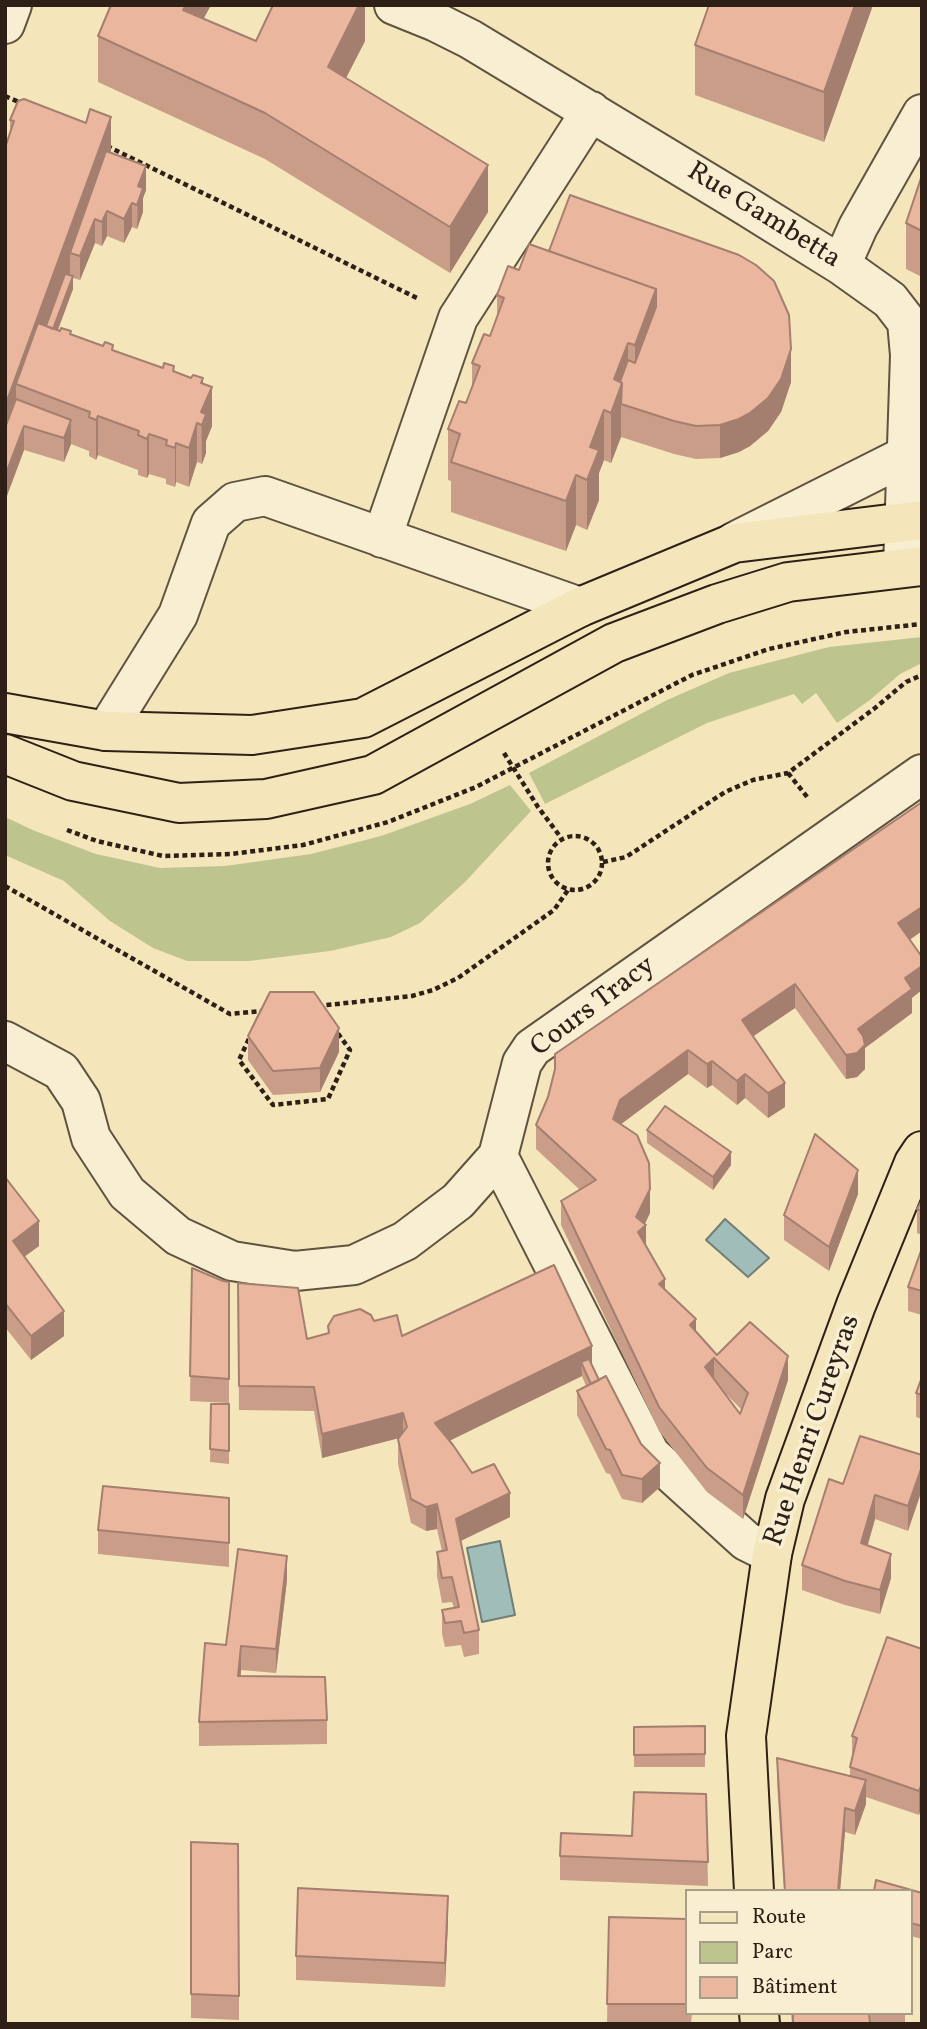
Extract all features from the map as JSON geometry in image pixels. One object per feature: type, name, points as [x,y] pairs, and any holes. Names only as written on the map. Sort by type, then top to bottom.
[{"type":"main road","points":[[5,713],[106,731],[252,735],[363,718],[580,607],[734,542],[913,520]]},
{"type":"main road","points":[[5,754],[74,781],[179,803],[266,799],[373,775],[614,643],[717,604],[788,582],[912,567]]},
{"type":"main road","name":"Rue Henri Cureyras","points":[[754,1889],[746,1736],[772,1554],[785,1499],[856,1305],[914,1163],[922,1151]]},
{"type":"street","points":[[5,24],[12,5]]},
{"type":"street","name":"Rue Gambetta","points":[[394,5],[439,13],[470,39],[841,265],[890,300],[907,322],[911,355],[907,455],[913,520],[912,567]]},
{"type":"street","points":[[382,538],[458,318],[591,111]]},
{"type":"street","points":[[841,265],[858,226],[922,114]]},
{"type":"street","points":[[734,542],[907,455]]},
{"type":"street","points":[[106,731],[178,615],[211,523],[235,502],[265,496],[580,607]]},
{"type":"street","name":"Cours Tracy","points":[[5,1041],[61,1071],[81,1101],[90,1138],[127,1193],[178,1236],[232,1261],[295,1271],[354,1265],[405,1241],[458,1200],[498,1156],[522,1063],[531,1048],[922,774]]},
{"type":"street","points":[[498,1156],[650,1454],[746,1541],[772,1554]]},
{"type":"path","points":[[5,96],[30,108]]},
{"type":"path","points":[[103,144],[458,318]]},
{"type":"path","points":[[603,862],[626,857],[725,792],[752,780],[788,773],[906,682],[922,675]]},
{"type":"path","points":[[573,835],[585,837],[594,844],[603,862],[597,880],[578,891],[558,885],[547,867],[548,855],[554,845],[573,835]]},
{"type":"path","points":[[5,886],[230,1014],[412,996],[433,990],[458,978],[554,910],[568,890]]},
{"type":"path","points":[[262,1011],[239,1060],[273,1105],[328,1100],[350,1050],[317,1006]]},
{"type":"green space","points":[[922,637],[922,663],[900,674],[870,700],[837,723],[816,693],[802,704],[794,694],[707,723],[545,804],[529,773],[667,700],[729,673],[829,647]]},
{"type":"green space","points":[[510,785],[531,811],[465,882],[420,923],[391,937],[330,951],[249,961],[187,961],[153,948],[110,921],[64,881],[5,855],[5,817],[96,854],[160,868],[225,866],[311,854],[381,836],[470,804]]},
{"type":"water","points":[[725,1219],[769,1258],[748,1277],[706,1240]]},
{"type":"water","points":[[500,1541],[515,1615],[482,1622],[467,1548]]},
{"type":"building","points":[[111,5],[186,5],[183,10],[256,41],[273,5],[359,5],[328,67],[488,165],[450,227],[265,113],[98,36]]},
{"type":"building","points":[[709,5],[855,5],[824,92],[695,45]]},
{"type":"building","points":[[24,99],[86,123],[90,109],[111,117],[5,406],[5,148],[14,121],[10,120],[18,101]]},
{"type":"building","points":[[106,151],[146,166],[138,186],[143,188],[137,205],[132,203],[124,219],[107,211],[102,222],[95,219],[80,256],[70,253]]},
{"type":"building","points":[[922,175],[922,231],[906,223]]},
{"type":"building","points":[[570,195],[739,255],[756,265],[774,281],[789,315],[791,349],[781,379],[768,398],[739,419],[720,425],[696,426],[621,404],[620,382],[628,360],[635,363],[656,307],[656,289],[549,251]]},
{"type":"building","points":[[529,244],[656,289],[635,345],[628,343],[614,379],[622,383],[611,413],[604,410],[590,447],[599,450],[587,480],[576,475],[566,501],[451,462],[460,434],[448,429],[459,401],[466,403],[480,366],[472,363],[484,334],[490,336],[504,298],[497,295],[508,266],[519,270]]},
{"type":"building","points":[[65,274],[73,276],[53,329],[46,326]]},
{"type":"building","points":[[38,323],[60,331],[61,328],[71,331],[70,334],[103,346],[105,342],[113,345],[112,350],[163,368],[164,363],[174,366],[173,371],[191,378],[193,375],[203,378],[201,383],[212,387],[201,412],[206,414],[202,425],[197,423],[189,448],[176,443],[175,448],[166,445],[167,440],[149,434],[147,439],[138,435],[139,431],[98,416],[96,420],[89,417],[90,412],[16,384]]},
{"type":"building","points":[[16,399],[71,420],[64,438],[24,426],[5,476],[5,428]]},
{"type":"building","points":[[922,802],[922,907],[898,923],[922,957],[922,966],[905,978],[912,989],[858,1029],[865,1045],[857,1053],[846,1055],[795,984],[742,1020],[785,1083],[768,1093],[745,1074],[737,1081],[712,1061],[707,1064],[688,1050],[620,1100],[613,1119],[637,1135],[649,1163],[650,1189],[636,1217],[646,1225],[638,1232],[665,1279],[659,1284],[696,1319],[690,1325],[717,1355],[750,1322],[788,1356],[743,1495],[707,1468],[659,1407],[561,1201],[596,1180],[536,1125],[548,1097],[555,1069],[555,1054]],"holes":[[[714,1358],[748,1393],[740,1414],[705,1367]]]},
{"type":"building","points":[[270,992],[314,992],[339,1028],[320,1068],[273,1071],[248,1036]]},
{"type":"building","points":[[665,1106],[731,1152],[713,1177],[647,1130]]},
{"type":"building","points":[[815,1134],[858,1170],[829,1247],[784,1215]]},
{"type":"building","points":[[5,1177],[39,1221],[13,1241],[64,1311],[31,1336],[5,1303]]},
{"type":"building","points":[[922,1248],[922,1291],[908,1287]]},
{"type":"building","points":[[554,1265],[592,1346],[435,1423],[472,1473],[494,1464],[510,1493],[456,1519],[479,1630],[464,1633],[461,1621],[445,1623],[442,1610],[459,1607],[452,1577],[442,1578],[437,1552],[447,1550],[437,1504],[426,1507],[411,1499],[398,1439],[407,1427],[403,1413],[322,1434],[314,1387],[239,1386],[238,1283],[298,1288],[307,1339],[329,1333],[328,1326],[334,1316],[360,1309],[371,1315],[374,1321],[397,1315],[402,1336]]},
{"type":"building","points":[[192,1268],[229,1282],[229,1379],[190,1376]]},
{"type":"building","points":[[589,1359],[599,1380],[591,1384],[581,1362]]},
{"type":"building","points":[[606,1376],[641,1444],[660,1463],[642,1479],[622,1475],[577,1391]]},
{"type":"building","points":[[922,1377],[922,1395],[916,1393]]},
{"type":"building","points":[[211,1404],[229,1404],[229,1451],[210,1449]]},
{"type":"building","points":[[860,1436],[922,1455],[922,1466],[908,1506],[875,1495],[861,1543],[891,1554],[880,1590],[845,1581],[802,1565],[829,1479],[843,1484]]},
{"type":"building","points":[[103,1486],[229,1498],[229,1543],[98,1530]]},
{"type":"building","points":[[238,1549],[287,1556],[276,1649],[241,1646],[238,1676],[325,1677],[327,1720],[199,1722],[205,1643],[226,1645]]},
{"type":"building","points":[[887,1637],[922,1649],[922,1783],[919,1791],[850,1767],[857,1738],[852,1736]]},
{"type":"building","points":[[705,1726],[705,1754],[634,1755],[634,1727]]},
{"type":"building","points":[[777,1758],[866,1780],[855,1811],[845,1808],[838,1889],[785,1889]]},
{"type":"building","points":[[634,1792],[706,1794],[708,1862],[560,1856],[561,1833],[632,1836]]},
{"type":"building","points":[[191,1842],[238,1844],[239,1996],[191,1994]]},
{"type":"building","points":[[876,1880],[908,1889],[874,1889]]},
{"type":"building","points":[[298,1888],[448,1896],[445,1963],[296,1956]]},
{"type":"building","points":[[913,1890],[922,1893],[922,1926],[913,1924]]},
{"type":"building","points":[[609,1917],[685,1919],[685,2004],[607,2004]]},
{"type":"building","points":[[793,2015],[869,2015],[870,2024],[793,2024]]}]
